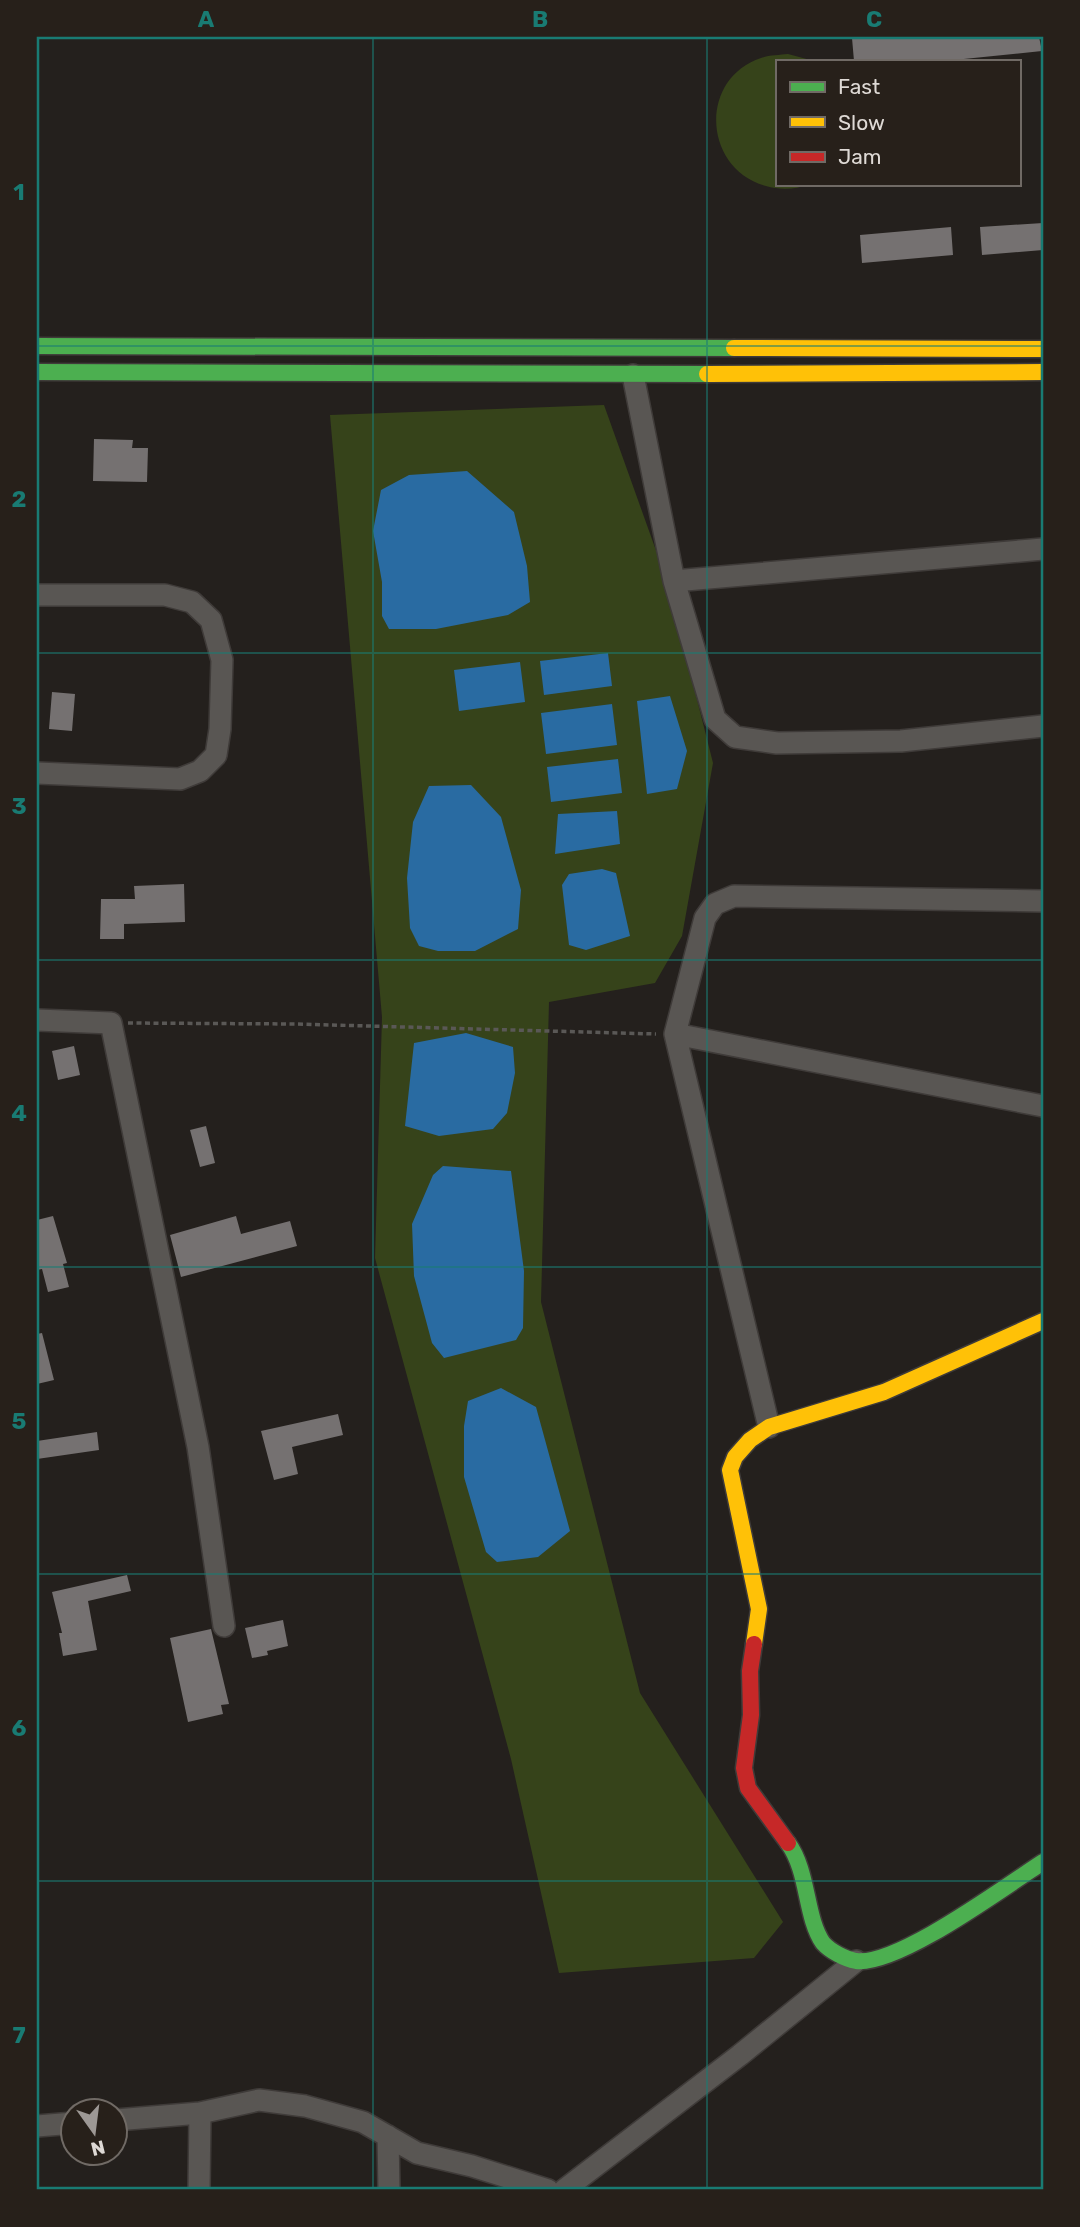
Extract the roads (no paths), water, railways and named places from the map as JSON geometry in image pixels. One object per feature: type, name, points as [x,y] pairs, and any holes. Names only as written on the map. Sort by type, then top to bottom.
[{"type":"main road","points":[[37,346],[1043,349]]},
{"type":"main road","points":[[37,372],[633,375],[1043,372]]},
{"type":"main road","points":[[1043,1321],[884,1392],[769,1427],[750,1440],[735,1457],[730,1470],[759,1609],[750,1671],[751,1715],[744,1768],[748,1788],[797,1855],[817,1930],[824,1944],[839,1955],[856,1961],[879,1958],[918,1943],[1043,1862]]},
{"type":"street","points":[[633,375],[674,581],[715,719],[735,737],[777,743],[901,741],[1043,726]]},
{"type":"street","points":[[674,581],[1043,549]]},
{"type":"street","points":[[37,595],[165,596],[192,602],[211,621],[222,660],[220,729],[216,755],[200,771],[180,779],[37,773]]},
{"type":"street","points":[[769,1427],[675,1034],[705,918],[715,904],[734,896],[1043,901]]},
{"type":"street","points":[[37,1020],[111,1023],[198,1447],[224,1626]]},
{"type":"street","points":[[675,1034],[1043,1106]]},
{"type":"street","points":[[564,2190],[740,2055],[856,1961]]},
{"type":"street","points":[[130,2119],[200,2113],[259,2100],[305,2106],[363,2122],[416,2153],[472,2166],[548,2190]]},
{"type":"street","points":[[200,2113],[200,2190]]},
{"type":"street","points":[[37,2126],[60,2124]]},
{"type":"street","points":[[387,2136],[389,2190]]},
{"type":"water","points":[[467,471],[514,512],[527,566],[530,602],[508,615],[436,629],[389,629],[382,616],[382,582],[373,531],[381,490],[409,475]]},
{"type":"water","points":[[608,653],[612,686],[544,695],[540,661]]},
{"type":"water","points":[[520,662],[525,702],[459,711],[454,670]]},
{"type":"water","points":[[670,696],[687,751],[677,789],[647,794],[637,701]]},
{"type":"water","points":[[612,704],[617,745],[546,754],[541,713]]},
{"type":"water","points":[[618,759],[622,793],[551,802],[547,767]]},
{"type":"water","points":[[471,785],[501,817],[521,890],[518,929],[475,951],[438,951],[419,946],[410,928],[407,878],[413,822],[429,786]]},
{"type":"water","points":[[617,811],[620,844],[555,854],[558,814]]},
{"type":"water","points":[[602,869],[616,873],[630,936],[586,950],[569,945],[562,885],[569,874]]},
{"type":"water","points":[[466,1033],[513,1047],[515,1073],[507,1113],[493,1129],[439,1136],[405,1126],[414,1043]]},
{"type":"water","points":[[443,1166],[511,1171],[524,1271],[523,1328],[516,1340],[444,1358],[432,1343],[414,1276],[412,1224],[433,1175]]},
{"type":"water","points":[[501,1388],[536,1407],[570,1531],[538,1557],[497,1562],[486,1552],[464,1477],[464,1426],[468,1401]]}]
